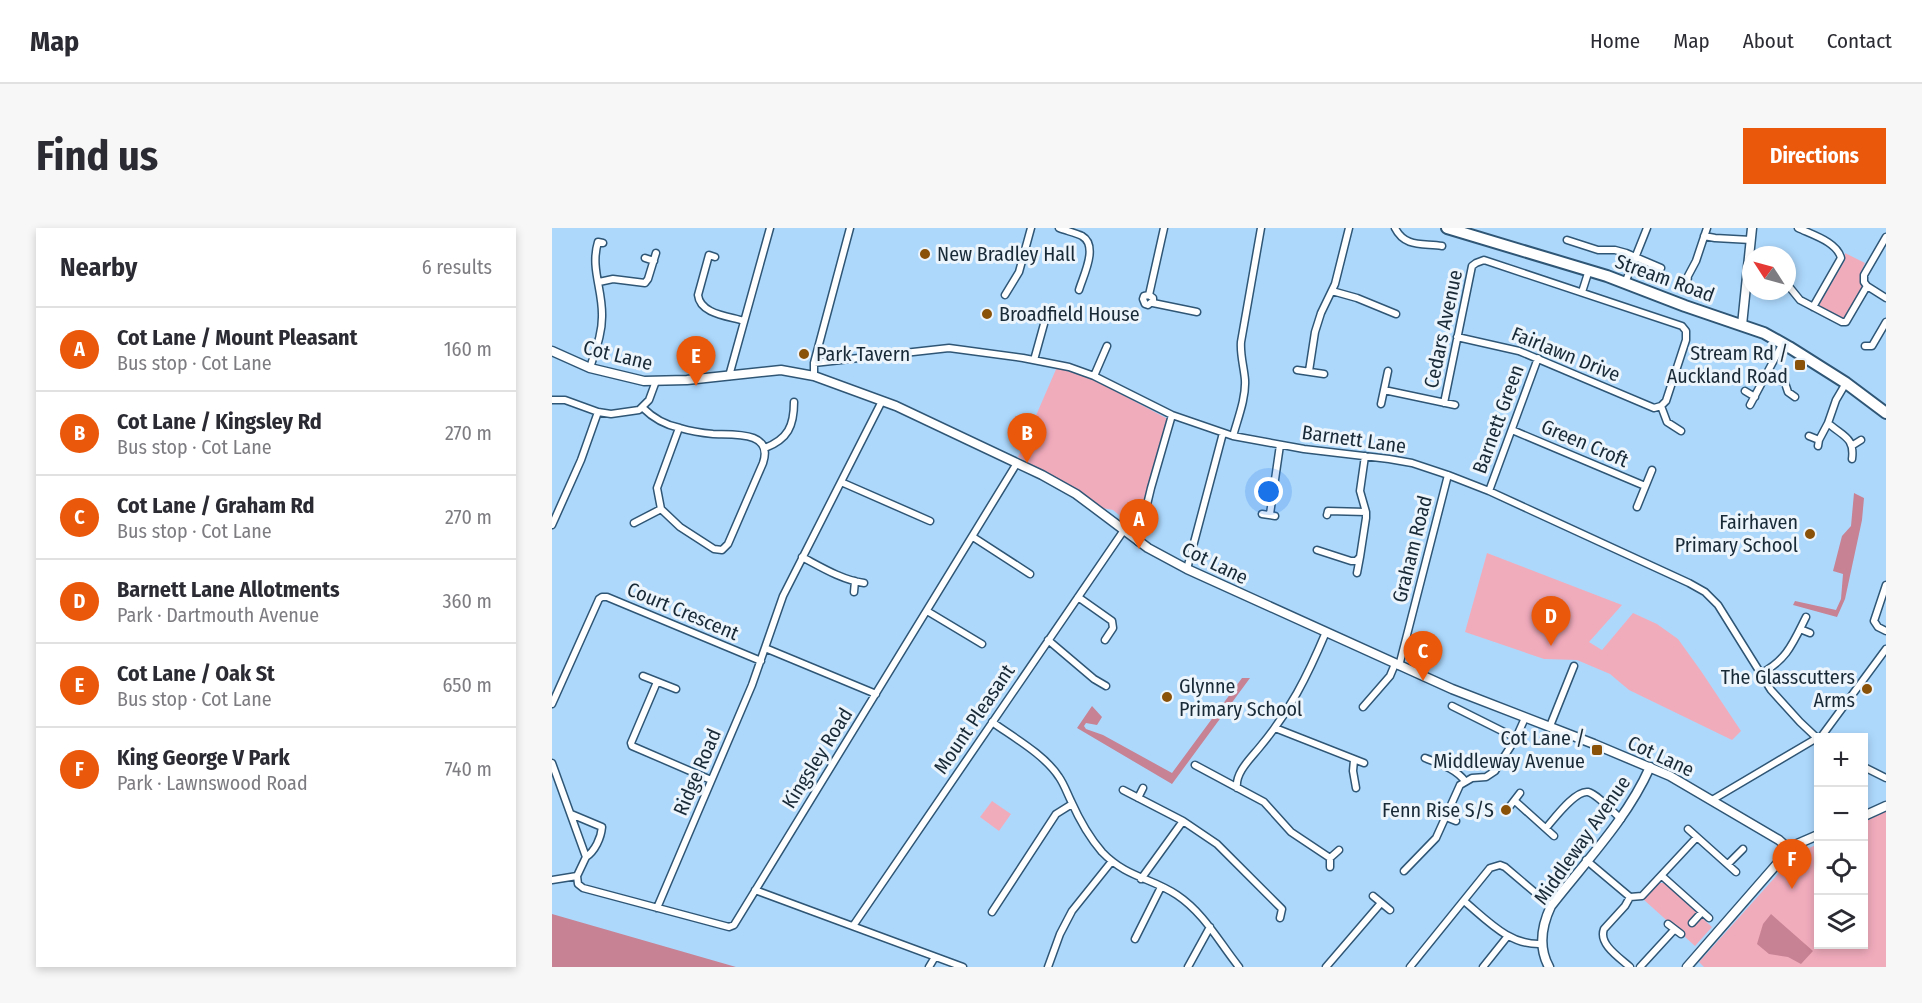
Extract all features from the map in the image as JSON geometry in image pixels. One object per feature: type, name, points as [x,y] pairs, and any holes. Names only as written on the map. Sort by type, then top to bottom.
[{"type":"highway","name":"Stream Road","points":[[1447,228],[1466,231],[1589,270],[1742,325],[1783,343],[1846,383],[1886,413]]},
{"type":"street","points":[[729,376],[770,228]]},
{"type":"street","points":[[814,376],[813,363],[850,228]]},
{"type":"street","points":[[1005,295],[1019,272],[1031,228]]},
{"type":"street","points":[[1059,228],[1083,237],[1090,245],[1090,252],[1078,280],[1078,290]]},
{"type":"street","points":[[1164,228],[1149,295],[1144,296],[1144,302],[1148,305],[1153,303],[1197,312]]},
{"type":"street","points":[[1233,436],[1245,394],[1241,342],[1261,228]]},
{"type":"street","points":[[1309,371],[1315,332],[1338,275],[1349,228]]},
{"type":"street","points":[[1395,228],[1407,242],[1442,246]]},
{"type":"street","points":[[1625,283],[1647,228]]},
{"type":"street","points":[[1687,285],[1688,276],[1696,261],[1707,228]]},
{"type":"street","points":[[1751,246],[1752,228]]},
{"type":"street","points":[[1798,228],[1833,245],[1840,251],[1841,258],[1813,308]]},
{"type":"street","points":[[1704,236],[1751,240]]},
{"type":"street","points":[[1886,237],[1864,275],[1864,282],[1867,286],[1886,298]]},
{"type":"street","name":"Stream Road","points":[[1567,240],[1598,250],[1615,250],[1636,256],[1661,268]]},
{"type":"street","points":[[590,368],[602,325],[599,282],[594,265],[594,253],[598,241]]},
{"type":"street","points":[[599,282],[613,279],[643,284],[648,279],[656,253]]},
{"type":"street","points":[[715,257],[709,255],[698,301],[705,309],[744,321]]},
{"type":"street","points":[[645,258],[654,261]]},
{"type":"street","name":"Stream Road","points":[[1476,263],[1485,260],[1682,326],[1685,329],[1686,340],[1666,401],[1661,406]]},
{"type":"street","name":"Cedars Avenue","points":[[1444,403],[1472,266],[1476,263]]},
{"type":"street","points":[[1582,292],[1589,270]]},
{"type":"street","points":[[1680,289],[1687,285]]},
{"type":"street","points":[[1687,285],[1708,297]]},
{"type":"street","points":[[1796,295],[1813,308],[1846,322],[1867,286]]},
{"type":"street","points":[[1332,291],[1357,298],[1396,314]]},
{"type":"street","points":[[1742,325],[1745,300]]},
{"type":"street","points":[[1865,346],[1872,346],[1886,322]]},
{"type":"street","points":[[1035,360],[1044,324]]},
{"type":"street","name":"Fairlawn Drive","points":[[1457,337],[1497,345],[1538,358],[1654,408],[1661,406]]},
{"type":"street","points":[[1750,405],[1783,343]]},
{"type":"street","points":[[1094,376],[1107,346]]},
{"type":"street","name":"Barnett Lane","points":[[813,363],[949,348],[1035,360],[1069,367],[1094,376],[1172,415],[1233,436],[1280,445],[1412,463],[1448,475],[1488,491],[1706,592],[1718,605],[1772,690],[1814,733]]},
{"type":"street","name":"Cot Lane","points":[[552,351],[590,368],[656,381],[781,370],[814,376],[882,400],[957,433],[1077,494],[1138,542],[1187,569],[1458,692],[1550,726],[1670,776],[1779,840],[1788,848]]},
{"type":"street","name":"Barnett Green","points":[[1488,491],[1538,358]]},
{"type":"street","points":[[1297,370],[1324,374]]},
{"type":"street","points":[[1381,404],[1388,371]]},
{"type":"street","points":[[1767,374],[1785,383],[1788,392],[1795,397]]},
{"type":"street","points":[[552,400],[565,400],[598,412],[611,414],[639,410],[649,400],[656,381]]},
{"type":"street","points":[[1809,436],[1819,443],[1836,400],[1846,383]]},
{"type":"street","name":"Cedars Avenue","points":[[1384,390],[1455,405]]},
{"type":"street","points":[[1745,391],[1755,397]]},
{"type":"street","points":[[1785,401],[1788,392]]},
{"type":"street","name":"Ridge Road","points":[[657,908],[761,662],[783,596],[882,400]]},
{"type":"street","points":[[765,448],[775,444],[786,435],[792,422],[794,402]]},
{"type":"street","points":[[1661,406],[1667,422],[1681,431]]},
{"type":"street","points":[[643,408],[658,420],[679,428],[712,434],[745,435],[765,448],[764,463],[728,544],[722,550],[714,549],[680,527],[661,509],[657,488],[679,428]]},
{"type":"street","points":[[552,525],[581,460],[598,412]]},
{"type":"street","points":[[1138,542],[1172,415]]},
{"type":"street","points":[[1663,430],[1667,422]]},
{"type":"street","points":[[1828,423],[1845,436],[1853,446],[1852,459]]},
{"type":"street","name":"Green Croft","points":[[1512,430],[1645,486]]},
{"type":"street","points":[[1187,569],[1223,433]]},
{"type":"street","points":[[1853,446],[1860,440]]},
{"type":"street","points":[[1262,514],[1273,515],[1280,445]]},
{"type":"street","points":[[1357,573],[1365,531],[1366,512],[1360,491],[1365,456]]},
{"type":"street","name":"Kingsley Road","points":[[577,876],[578,884],[583,888],[731,927],[736,923],[1017,463]]},
{"type":"street","name":"Green Croft","points":[[1637,507],[1652,470]]},
{"type":"street","name":"Graham Road","points":[[1363,707],[1367,697],[1390,676],[1397,665],[1448,475]]},
{"type":"street","points":[[841,482],[930,521]]},
{"type":"street","points":[[634,523],[661,509]]},
{"type":"street","points":[[1327,515],[1328,511],[1366,512]]},
{"type":"street","name":"Mount Pleasant","points":[[853,926],[1124,531]]},
{"type":"street","points":[[973,537],[1030,574]]},
{"type":"street","points":[[1317,550],[1352,561],[1360,557]]},
{"type":"street","points":[[802,557],[864,583]]},
{"type":"street","points":[[854,592],[855,581]]},
{"type":"street","points":[[1886,585],[1874,618],[1875,624],[1886,631]]},
{"type":"street","name":"Court Crescent","points":[[552,704],[599,599],[602,597],[608,597],[761,662]]},
{"type":"street","points":[[1078,597],[1112,621],[1113,628],[1104,640]]},
{"type":"street","points":[[927,611],[982,644]]},
{"type":"street","points":[[1760,674],[1775,667],[1785,657],[1806,617]]},
{"type":"street","points":[[1800,628],[1810,633]]},
{"type":"street","points":[[1237,788],[1236,780],[1247,762],[1275,728],[1306,680],[1326,632]]},
{"type":"street","points":[[1048,640],[1094,680],[1106,686]]},
{"type":"street","points":[[765,648],[876,694]]},
{"type":"street","points":[[1823,733],[1886,649]]},
{"type":"street","points":[[1550,726],[1574,666]]},
{"type":"street","points":[[643,676],[676,689]]},
{"type":"street","points":[[657,682],[631,743],[632,746],[711,780]]},
{"type":"street","points":[[1452,706],[1516,738]]},
{"type":"street","points":[[1404,871],[1436,838],[1457,789],[1465,781],[1486,777],[1495,771],[1516,738],[1525,718]]},
{"type":"street","points":[[992,722],[1051,766],[1060,778],[1092,841],[1112,861],[1126,871],[1174,893],[1188,903],[1210,927],[1239,967]]},
{"type":"street","points":[[1275,728],[1364,764]]},
{"type":"street","points":[[1712,800],[1814,741]]},
{"type":"street","points":[[1425,759],[1450,768],[1465,781]]},
{"type":"street","points":[[1354,760],[1356,788]]},
{"type":"street","points":[[552,763],[586,857]]},
{"type":"street","points":[[1194,765],[1264,802],[1291,832],[1330,858]]},
{"type":"street","name":"Middleway Avenue","points":[[1549,967],[1545,961],[1542,944],[1545,921],[1551,906],[1621,819],[1640,789],[1650,767]]},
{"type":"street","points":[[1868,770],[1886,778]]},
{"type":"street","points":[[1138,798],[1143,788]]},
{"type":"street","points":[[1123,790],[1183,821],[1217,844],[1282,909]]},
{"type":"street","points":[[1546,828],[1577,794],[1587,792],[1595,796],[1621,819]]},
{"type":"street","points":[[1520,793],[1513,804],[1554,836]]},
{"type":"street","points":[[992,912],[1056,814],[1072,804]]},
{"type":"street","points":[[1868,814],[1886,806]]},
{"type":"street","points":[[552,880],[577,876],[602,833],[602,827],[571,814]]},
{"type":"street","points":[[1446,817],[1456,821]]},
{"type":"street","points":[[1141,879],[1183,821]]},
{"type":"street","points":[[1688,829],[1736,872]]},
{"type":"street","points":[[1586,860],[1630,897],[1642,896],[1697,837]]},
{"type":"street","points":[[1687,967],[1784,856],[1788,848],[1814,837]]},
{"type":"street","points":[[1728,864],[1743,849]]},
{"type":"street","points":[[1330,867],[1330,858],[1339,850]]},
{"type":"street","points":[[1048,967],[1060,934],[1072,911],[1112,861]]},
{"type":"street","points":[[1410,967],[1490,868],[1500,865],[1505,867],[1551,906]]},
{"type":"street","points":[[1662,876],[1709,918]]},
{"type":"street","points":[[1134,940],[1161,887]]},
{"type":"street","points":[[755,890],[963,967]]},
{"type":"street","points":[[1373,896],[1390,910]]},
{"type":"street","points":[[1630,897],[1602,933],[1604,942],[1630,967]]},
{"type":"street","points":[[1464,901],[1507,937],[1532,945],[1542,944]]},
{"type":"street","points":[[1326,967],[1382,903]]},
{"type":"street","points":[[1282,909],[1290,907]]},
{"type":"street","points":[[1280,918],[1282,909]]},
{"type":"street","points":[[1692,923],[1702,912]]},
{"type":"street","points":[[1668,924],[1681,934]]},
{"type":"street","points":[[1188,967],[1210,927]]},
{"type":"street","points":[[1640,967],[1674,930]]},
{"type":"street","points":[[1487,966],[1507,937]]},
{"type":"street","points":[[929,967],[934,957]]},
{"type":"shaded area","points":[[1845,253],[1865,263],[1861,275],[1862,287],[1843,320],[1821,309],[1819,305],[1845,260]]},
{"type":"shaded area","points":[[1057,367],[1085,375],[1168,419],[1136,535],[1126,527],[1125,520],[1113,510],[1102,508],[1078,490],[1018,457]]},
{"type":"shaded area","points":[[1854,493],[1864,498],[1862,520],[1845,599],[1837,617],[1793,605],[1795,601],[1836,610],[1841,599],[1843,574],[1833,571],[1842,536],[1851,526]]},
{"type":"shaded area","points":[[1487,553],[1622,605],[1589,642],[1602,650],[1633,613],[1657,624],[1678,639],[1741,731],[1732,740],[1629,690],[1610,674],[1577,660],[1544,659],[1465,632]]},
{"type":"shaded area","points":[[1242,678],[1250,678],[1172,784],[1077,728],[1092,706],[1102,717],[1097,725],[1086,723],[1084,726],[1086,729],[1103,735],[1172,773]]},
{"type":"shaded area","points":[[992,801],[1011,814],[999,831],[980,817]]},
{"type":"shaded area","points":[[1886,811],[1886,967],[1704,967],[1699,962],[1796,854],[1814,846],[1814,949],[1868,949],[1868,820]]},
{"type":"shaded area","points":[[1658,883],[1665,883],[1712,927],[1695,946],[1643,899]]},
{"type":"shaded area","points":[[552,914],[736,967],[552,967]]},
{"type":"shaded area","points":[[1771,914],[1813,951],[1801,964],[1788,957],[1769,954],[1757,944],[1763,924]]},
{"type":"place","name":"New Bradley Hall","points":[[925,254]]},
{"type":"place","name":"Broadfield House","points":[[987,314]]},
{"type":"place","name":"Park Tavern","points":[[804,354]]},
{"type":"place","name":"Stream Rd / Auckland Road","points":[[1800,365]]},
{"type":"place","name":"Cot Lane / Oak St","points":[[696,386]]},
{"type":"place","name":"Cot Lane / Kingsley Rd","points":[[1027,463]]},
{"type":"place","name":"Fairhaven Primary School","points":[[1810,534]]},
{"type":"place","name":"Cot Lane / Mount Pleasant","points":[[1139,549]]},
{"type":"place","name":"Barnett Lane Allotments","points":[[1551,646]]},
{"type":"place","name":"Cot Lane / Graham Rd","points":[[1423,681]]},
{"type":"place","name":"The Glasscutters Arms","points":[[1867,689]]},
{"type":"place","name":"Glynne Primary School","points":[[1167,697]]},
{"type":"place","name":"Cot Lane / Middleway Avenue","points":[[1597,750]]},
{"type":"place","name":"Fenn Rise S/S","points":[[1506,810]]},
{"type":"place","name":"King George V Park","points":[[1792,889]]}]
